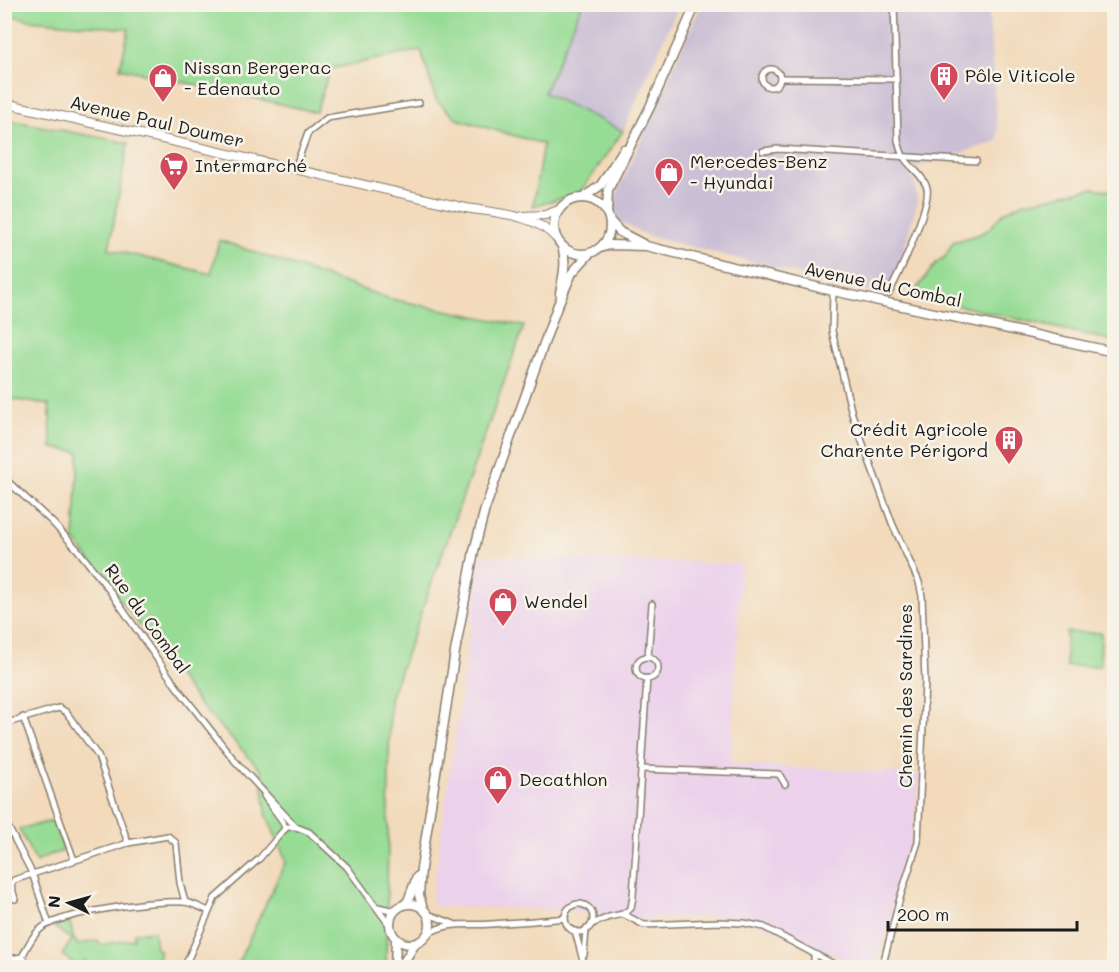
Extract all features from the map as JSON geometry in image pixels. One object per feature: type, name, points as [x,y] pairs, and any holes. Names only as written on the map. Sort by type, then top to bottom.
[{"type":"main road","points":[[583,198],[601,185],[627,144],[690,4]]},
{"type":"main road","points":[[600,248],[609,235],[608,190],[650,107],[696,4]]},
{"type":"main road","name":"Avenue Paul Doumer","points":[[4,103],[466,208],[513,216]]},
{"type":"main road","points":[[513,216],[545,215],[559,210],[574,199],[583,198],[597,202],[620,232],[646,246]]},
{"type":"main road","points":[[557,307],[565,270],[564,253],[554,224],[559,210]]},
{"type":"main road","points":[[513,216],[544,226],[570,252],[589,254]]},
{"type":"main road","points":[[400,968],[416,944],[428,934],[430,927],[419,895],[421,868],[455,652],[474,552],[485,509],[557,307],[573,273],[589,254],[600,248],[609,245],[646,246]]},
{"type":"main road","name":"Avenue du Combal","points":[[646,246],[833,291],[1114,352]]},
{"type":"main road","points":[[395,968],[396,939],[390,926],[391,919],[408,901],[421,868]]},
{"type":"main road","points":[[401,907],[414,904],[425,912]]},
{"type":"main road","points":[[396,939],[402,943],[416,944]]},
{"type":"street","points":[[889,293],[927,202],[927,191],[923,178],[903,157],[898,141],[894,4]]},
{"type":"street","points":[[780,78],[896,79]]},
{"type":"street","points":[[295,168],[308,133],[327,118],[419,103]]},
{"type":"street","points":[[763,152],[778,149],[976,161]]},
{"type":"street","name":"Chemin des Sardines","points":[[833,291],[832,331],[852,414],[892,523],[919,582],[922,596],[925,681],[918,842],[882,968]]},
{"type":"street","name":"Rue du Combal","points":[[4,478],[77,549],[107,587],[176,686],[256,785],[283,822],[285,829]]},
{"type":"street","points":[[648,657],[651,604]]},
{"type":"street","points":[[648,657],[656,661],[658,670],[655,675],[646,678],[639,674],[636,665],[642,658],[648,657]]},
{"type":"street","points":[[575,931],[586,929],[609,917],[623,914],[631,908],[646,678]]},
{"type":"street","points":[[4,724],[59,708],[66,712],[98,756],[129,843]]},
{"type":"street","points":[[23,717],[74,860]]},
{"type":"street","points":[[641,768],[779,774],[785,784]]},
{"type":"street","name":"Rue du Combal","points":[[256,785],[296,827],[309,832],[347,867],[390,926]]},
{"type":"street","points":[[4,819],[32,873],[49,924]]},
{"type":"street","points":[[184,968],[215,898],[260,859],[285,829],[296,827]]},
{"type":"street","points":[[15,899],[11,882],[32,873],[129,843],[161,836],[172,838],[176,843],[180,884],[185,902]]},
{"type":"street","points":[[22,957],[31,940],[42,927],[70,917],[109,910],[185,902],[209,911]]},
{"type":"street","points":[[584,956],[575,931],[567,925],[567,911],[575,905],[587,906],[593,917],[592,924]]},
{"type":"street","points":[[376,906],[385,909],[401,907]]},
{"type":"street","points":[[591,911],[609,917]]},
{"type":"street","points":[[425,912],[455,924]]},
{"type":"street","points":[[623,914],[644,925],[718,922],[764,927],[841,968]]},
{"type":"street","points":[[428,934],[433,930],[455,924],[566,918]]},
{"type":"street","points":[[585,968],[586,929]]},
{"type":"street","points":[[812,968],[814,954]]},
{"type":"street","points":[[4,960],[22,957]]},
{"type":"street","points":[[22,957],[33,968]]},
{"type":"shaded area","points":[[582,5],[679,5],[623,131],[543,93]]},
{"type":"shaded area","points":[[701,5],[988,5],[998,141],[907,170],[915,185],[917,203],[890,297],[649,236],[619,222],[613,203]]},
{"type":"shaded area","points":[[481,556],[741,564],[731,764],[920,774],[909,853],[876,967],[867,967],[739,916],[643,919],[561,910],[431,906]]},
{"type":"green space","points":[[5,4],[582,5],[544,93],[623,131],[580,193],[533,206],[543,144],[457,119],[436,100],[421,50],[330,69],[316,112],[120,68],[129,29],[30,20],[5,14]]},
{"type":"green space","points":[[4,119],[128,143],[109,249],[211,274],[219,240],[391,299],[524,326],[390,699],[386,967],[236,967],[286,861],[266,813],[261,770],[199,704],[74,539],[79,452],[52,448],[49,405],[5,398]]},
{"type":"green space","points":[[1093,188],[1114,191],[1114,341],[916,296],[916,290],[937,262],[945,257],[953,242],[988,230],[1004,212],[1022,203]]},
{"type":"green space","points":[[1066,632],[1101,633],[1100,666],[1066,666]]},
{"type":"green space","points":[[53,821],[64,851],[36,862],[19,829]]},
{"type":"green space","points":[[70,922],[73,937],[78,945],[98,940],[100,945],[134,939],[134,933],[154,931],[156,949],[160,950],[156,965],[152,968],[96,967],[84,960],[79,967],[62,955],[72,940],[53,926]]},
{"type":"place","name":"Pôle Viticole","points":[[944,102]]},
{"type":"place","name":"Nissan Bergerac - Edenauto","points":[[163,104]]},
{"type":"place","name":"Intermarché","points":[[174,192]]},
{"type":"place","name":"Mercedes-Benz - Hyundai","points":[[669,198]]},
{"type":"place","name":"Crédit Agricole Charente Périgord","points":[[1009,466]]},
{"type":"place","name":"Wendel","points":[[503,628]]},
{"type":"place","name":"Decathlon","points":[[498,806]]}]
